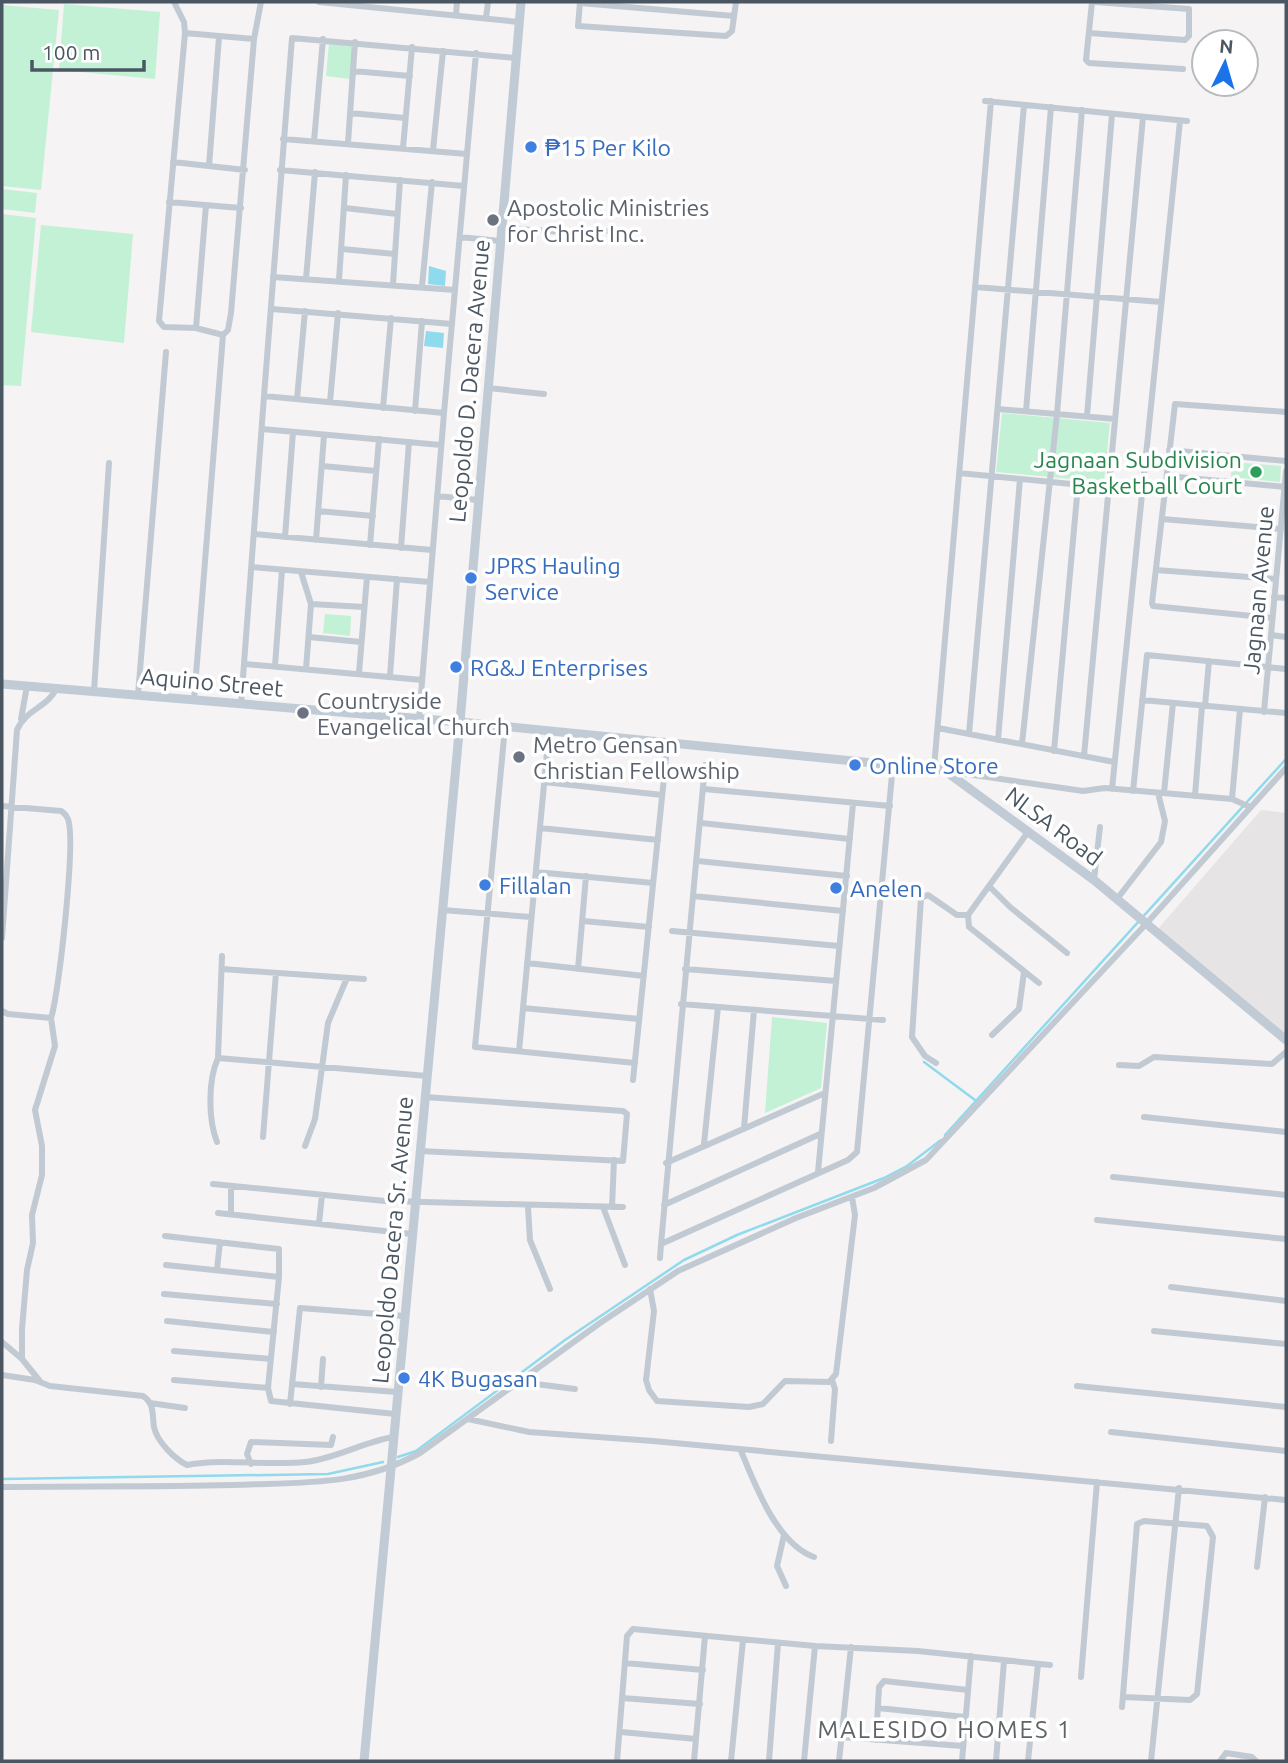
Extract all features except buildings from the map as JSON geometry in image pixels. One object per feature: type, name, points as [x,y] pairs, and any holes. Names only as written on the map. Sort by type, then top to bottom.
[{"type":"main road","name":"Leopoldo D. Dacera Avenue","points":[[460,722],[521,2]]},
{"type":"main road","name":"Aquino Street","points":[[2,684],[460,722]]},
{"type":"main road","points":[[460,722],[939,769]]},
{"type":"main road","name":"Leopoldo Dacera Sr. Avenue","points":[[364,1761],[460,722]]},
{"type":"main road","name":"NLSA Road","points":[[939,769],[1094,880],[1286,1040]]},
{"type":"street","points":[[174,2],[184,22],[185,33],[159,321],[164,327],[196,328],[223,335]]},
{"type":"street","points":[[194,700],[223,335],[230,326],[254,39],[261,2]]},
{"type":"street","points":[[319,2],[394,5],[519,22]]},
{"type":"street","points":[[425,11],[426,2]]},
{"type":"street","points":[[456,15],[457,2]]},
{"type":"street","points":[[486,18],[488,2]]},
{"type":"street","points":[[734,16],[580,3],[578,26],[726,36],[731,33],[734,16],[736,2]]},
{"type":"street","points":[[1089,33],[1188,38],[1189,9],[1094,2],[1089,33],[1088,63],[1183,69]]},
{"type":"street","points":[[185,33],[254,39]]},
{"type":"street","points":[[241,704],[291,41],[295,36],[516,58]]},
{"type":"street","points":[[209,166],[219,37]]},
{"type":"street","points":[[313,141],[323,39]]},
{"type":"street","points":[[348,144],[355,41]]},
{"type":"street","points":[[402,148],[412,47]]},
{"type":"street","points":[[433,150],[443,51]]},
{"type":"street","points":[[419,719],[476,54]]},
{"type":"street","points":[[353,71],[410,76]]},
{"type":"street","points":[[1112,789],[1161,302],[1183,121],[988,101],[975,287],[937,728],[939,769],[1078,790],[1112,789],[1161,793],[1232,799],[1245,804]]},
{"type":"street","points":[[970,734],[1024,104]]},
{"type":"street","points":[[1026,411],[1051,107]]},
{"type":"street","points":[[1023,744],[1057,414],[1082,110]]},
{"type":"street","points":[[350,113],[405,118]]},
{"type":"street","points":[[1087,416],[1112,114]]},
{"type":"street","points":[[1084,757],[1143,117]]},
{"type":"street","points":[[283,139],[467,154]]},
{"type":"street","points":[[173,162],[245,170]]},
{"type":"street","points":[[280,170],[464,186]]},
{"type":"street","points":[[306,279],[315,172]]},
{"type":"street","points":[[339,280],[346,175]]},
{"type":"street","points":[[393,284],[400,180]]},
{"type":"street","points":[[422,286],[432,182]]},
{"type":"street","points":[[169,202],[241,208]]},
{"type":"street","points":[[196,328],[206,205]]},
{"type":"street","points":[[345,208],[397,214]]},
{"type":"street","points":[[502,228],[564,232],[607,231]]},
{"type":"street","points":[[460,237],[500,241]]},
{"type":"street","points":[[342,249],[395,254]]},
{"type":"street","points":[[273,277],[455,290]]},
{"type":"street","points":[[975,287],[1161,302]]},
{"type":"street","points":[[272,309],[452,324]]},
{"type":"street","points":[[297,400],[305,311]]},
{"type":"street","points":[[330,402],[338,313]]},
{"type":"street","points":[[383,408],[391,318]]},
{"type":"street","points":[[415,411],[422,321]]},
{"type":"street","points":[[138,695],[166,352]]},
{"type":"street","points":[[488,388],[544,394]]},
{"type":"street","points":[[264,397],[444,413]]},
{"type":"street","points":[[1272,618],[1153,606],[1172,411],[1177,402],[1286,412]]},
{"type":"street","points":[[998,409],[1115,419]]},
{"type":"street","points":[[262,429],[441,445]]},
{"type":"street","points":[[285,537],[293,432]]},
{"type":"street","points":[[316,540],[324,435]]},
{"type":"street","points":[[370,545],[379,439]]},
{"type":"street","points":[[401,548],[409,442]]},
{"type":"street","points":[[1169,450],[1286,461]]},
{"type":"street","points":[[94,691],[109,463]]},
{"type":"street","points":[[322,466],[376,471]]},
{"type":"street","name":"Jagnaan Avenue","points":[[1264,712],[1277,565],[1283,532],[1286,471]]},
{"type":"street","points":[[959,473],[1142,491]]},
{"type":"street","points":[[1167,476],[1285,493]]},
{"type":"street","points":[[998,740],[1020,479]]},
{"type":"street","points":[[1054,751],[1078,485]]},
{"type":"street","points":[[437,496],[478,500]]},
{"type":"street","points":[[318,511],[373,516]]},
{"type":"street","points":[[1162,519],[1283,532]]},
{"type":"street","points":[[254,534],[432,550]]},
{"type":"street","points":[[1277,565],[1286,566]]},
{"type":"street","points":[[252,567],[430,582]]},
{"type":"street","points":[[275,666],[282,570]]},
{"type":"street","points":[[1156,570],[1276,579]]},
{"type":"street","points":[[300,572],[311,604],[306,669]]},
{"type":"street","points":[[359,673],[367,577]]},
{"type":"street","points":[[390,676],[397,579]]},
{"type":"street","points":[[1274,597],[1286,598]]},
{"type":"street","points":[[311,604],[364,607]]},
{"type":"street","points":[[1271,635],[1286,637]]},
{"type":"street","points":[[309,637],[361,642]]},
{"type":"street","points":[[1133,791],[1147,655],[1286,669]]},
{"type":"street","points":[[1195,796],[1209,661]]},
{"type":"street","points":[[245,664],[422,680]]},
{"type":"street","points":[[2,938],[12,781],[27,686]]},
{"type":"street","points":[[21,721],[32,711],[48,703],[57,688]]},
{"type":"street","points":[[1142,701],[1286,713]]},
{"type":"street","points":[[1117,899],[1161,842],[1165,821],[1161,793],[1173,703]]},
{"type":"street","points":[[1232,799],[1240,709]]},
{"type":"street","points":[[505,727],[475,1047],[635,1063]]},
{"type":"street","points":[[937,728],[1114,762]]},
{"type":"street","points":[[519,1051],[549,731]]},
{"type":"street","points":[[633,1080],[666,758]]},
{"type":"street","points":[[661,1244],[848,1160],[857,1152],[893,764]]},
{"type":"street","points":[[660,1258],[666,1164],[688,933],[698,861],[705,765]]},
{"type":"street","points":[[2,1487],[134,1488],[323,1483],[390,1470],[420,1453],[650,1289],[699,1260],[894,1179],[926,1160],[1143,921],[1245,804],[1286,768]]},
{"type":"street","points":[[544,782],[663,795]]},
{"type":"street","points":[[704,789],[890,806]]},
{"type":"street","points":[[818,1172],[853,804]]},
{"type":"street","points":[[2,806],[61,811],[68,821],[69,883],[63,921],[58,993],[51,1018],[55,1046],[35,1110],[42,1146],[42,1175],[32,1215],[33,1243],[27,1270],[22,1359]]},
{"type":"street","points":[[701,823],[850,839]]},
{"type":"street","points":[[1094,880],[1100,827]]},
{"type":"street","points":[[540,828],[658,840]]},
{"type":"street","points":[[1028,832],[968,915],[969,927],[1039,983]]},
{"type":"street","points":[[698,861],[847,876]]},
{"type":"street","points":[[536,872],[653,883]]},
{"type":"street","points":[[578,969],[586,876]]},
{"type":"street","points":[[989,886],[1010,907],[1067,953]]},
{"type":"street","points":[[936,1063],[925,1056],[912,1037],[920,898],[928,895],[957,915],[968,915]]},
{"type":"street","points":[[693,896],[843,911]]},
{"type":"street","points":[[442,910],[531,917]]},
{"type":"street","points":[[583,921],[649,927]]},
{"type":"street","points":[[672,931],[839,946]]},
{"type":"street","points":[[217,1142],[211,1112],[218,1058],[222,956]]},
{"type":"street","points":[[527,963],[644,976]]},
{"type":"street","points":[[222,969],[364,979]]},
{"type":"street","points":[[685,969],[836,981]]},
{"type":"street","points":[[992,1035],[1019,1009],[1024,972]]},
{"type":"street","points":[[263,1138],[276,974]]},
{"type":"street","points":[[305,1146],[315,1119],[319,1081],[324,1069],[321,1055],[328,1023],[346,978]]},
{"type":"street","points":[[681,1004],[883,1020]]},
{"type":"street","points":[[704,1144],[718,1007]]},
{"type":"street","points":[[523,1008],[639,1019]]},
{"type":"street","points":[[2,1010],[8,1014],[51,1018]]},
{"type":"street","points":[[744,1128],[754,1010]]},
{"type":"street","points":[[1118,1065],[1139,1066],[1154,1057],[1272,1064],[1286,1052]]},
{"type":"street","points":[[218,1058],[427,1076]]},
{"type":"street","points":[[666,1164],[704,1144],[825,1093]]},
{"type":"street","points":[[420,1151],[614,1160],[625,1158],[627,1117],[623,1111],[425,1097]]},
{"type":"street","points":[[1144,1117],[1286,1132]]},
{"type":"street","points":[[664,1205],[820,1134]]},
{"type":"street","points":[[612,1207],[614,1160]]},
{"type":"street","points":[[1113,1177],[1286,1195]]},
{"type":"street","points":[[213,1184],[415,1202],[528,1207],[623,1207]]},
{"type":"street","points":[[231,1186],[231,1214]]},
{"type":"street","points":[[319,1223],[323,1195]]},
{"type":"street","points":[[650,1289],[654,1311],[646,1380],[649,1391],[657,1401],[749,1407],[763,1404],[785,1381],[824,1383],[832,1380],[836,1374],[855,1215],[852,1197]]},
{"type":"street","points":[[528,1207],[530,1240],[550,1289]]},
{"type":"street","points":[[603,1207],[625,1265]]},
{"type":"street","points":[[218,1213],[412,1234]]},
{"type":"street","points":[[1097,1220],[1286,1239]]},
{"type":"street","points":[[166,1236],[277,1247],[281,1253],[268,1388],[271,1401],[395,1414]]},
{"type":"street","points":[[217,1269],[220,1242]]},
{"type":"street","points":[[166,1265],[279,1277]]},
{"type":"street","points":[[1171,1287],[1286,1301]]},
{"type":"street","points":[[164,1294],[277,1304]]},
{"type":"street","points":[[290,1404],[300,1308],[404,1316]]},
{"type":"street","points":[[167,1321],[274,1332]]},
{"type":"street","points":[[1154,1331],[1286,1344]]},
{"type":"street","points":[[2,1342],[22,1359],[40,1382]]},
{"type":"street","points":[[174,1351],[271,1359]]},
{"type":"street","points":[[321,1387],[323,1359]]},
{"type":"street","points":[[2,1375],[59,1388],[136,1394],[150,1403],[185,1408]]},
{"type":"street","points":[[174,1380],[268,1388]]},
{"type":"street","points":[[831,1441],[835,1389],[832,1380]]},
{"type":"street","points":[[520,1382],[575,1390]]},
{"type":"street","points":[[292,1384],[397,1392]]},
{"type":"street","points":[[1077,1385],[1286,1407]]},
{"type":"street","points":[[150,1403],[157,1434],[186,1465],[214,1460],[251,1464],[304,1462],[393,1437]]},
{"type":"street","points":[[468,1419],[529,1432],[1179,1488],[1286,1500]]},
{"type":"street","points":[[1111,1432],[1286,1451]]},
{"type":"street","points":[[251,1464],[247,1454],[251,1442],[331,1445],[334,1437]]},
{"type":"street","points":[[741,1451],[754,1482],[784,1535],[797,1548],[814,1557]]},
{"type":"street","points":[[1082,1677],[1097,1482]]},
{"type":"street","points":[[1151,1761],[1179,1488]]},
{"type":"street","points":[[1258,1567],[1265,1497]]},
{"type":"street","points":[[1122,1707],[1137,1524],[1144,1521],[1207,1526],[1212,1529],[1208,1604],[1197,1694],[1190,1700],[1124,1697]]},
{"type":"street","points":[[784,1535],[777,1566],[786,1586]]},
{"type":"street","points":[[617,1761],[627,1636],[634,1629],[815,1646],[971,1656],[1050,1665]]},
{"type":"street","points":[[694,1761],[705,1636]]},
{"type":"street","points":[[731,1761],[743,1640]]},
{"type":"street","points":[[769,1761],[778,1643]]},
{"type":"street","points":[[804,1761],[815,1646]]},
{"type":"street","points":[[839,1761],[851,1647]]},
{"type":"street","points":[[962,1761],[971,1656]]},
{"type":"street","points":[[996,1761],[1004,1661]]},
{"type":"street","points":[[625,1663],[703,1670]]},
{"type":"street","points":[[1028,1761],[1038,1664]]},
{"type":"street","points":[[876,1740],[879,1687],[884,1682],[968,1690]]},
{"type":"street","points":[[622,1698],[700,1704]]},
{"type":"street","points":[[878,1708],[965,1717]]},
{"type":"street","points":[[621,1732],[696,1739]]},
{"type":"street","points":[[841,1737],[963,1746]]},
{"type":"street","points":[[1220,1761],[1226,1753],[1252,1756],[1256,1761]]},
{"type":"shaded area","points":[[1261,810],[1286,813],[1286,1036],[1157,930]]},
{"type":"green space","points":[[64,4],[160,12],[155,79],[59,70]]},
{"type":"green space","points":[[2,5],[59,10],[41,190],[2,186]]},
{"type":"green space","points":[[329,43],[353,45],[350,79],[326,76]]},
{"type":"green space","points":[[2,189],[37,193],[35,213],[2,209]]},
{"type":"green space","points":[[2,214],[36,218],[21,386],[2,385]]},
{"type":"green space","points":[[41,225],[133,234],[124,343],[31,332]]},
{"type":"green space","points":[[1002,413],[1110,423],[1104,482],[996,472]]},
{"type":"green space","name":"Jagnaan Subdivision Basketball Court","points":[[1232,462],[1281,466],[1280,482],[1231,477]]},
{"type":"green space","points":[[325,614],[351,616],[350,636],[323,633]]},
{"type":"green space","points":[[772,1017],[827,1023],[821,1088],[765,1113]]},
{"type":"water","points":[[429,266],[446,271],[445,286],[428,284]]},
{"type":"water","points":[[426,331],[444,333],[443,348],[424,346]]},
{"type":"waterway","points":[[945,1135],[1286,759]]},
{"type":"waterway","points":[[924,1062],[975,1100]]},
{"type":"waterway","points":[[398,1457],[416,1451],[565,1340],[684,1260],[737,1235],[884,1178],[907,1166],[941,1140]]},
{"type":"waterway","points":[[2,1479],[328,1474],[383,1462]]},
{"type":"place","name":"₱15 Per Kilo","points":[[531,147]]},
{"type":"place","name":"Apostolic Ministries for Christ Inc.","points":[[493,220]]},
{"type":"place","name":"Jagnaan Subdivision Basketball Court","points":[[1256,472]]},
{"type":"place","name":"JPRS Hauling Service","points":[[471,578]]},
{"type":"place","name":"RG&J Enterprises","points":[[456,667]]},
{"type":"place","name":"Countryside Evangelical Church","points":[[303,713]]},
{"type":"place","name":"Metro Gensan Christian Fellowship","points":[[519,757]]},
{"type":"place","name":"Online Store","points":[[855,765]]},
{"type":"place","name":"Fillalan","points":[[485,885]]},
{"type":"place","name":"Anelen","points":[[836,888]]},
{"type":"place","name":"4K Bugasan","points":[[404,1378]]},
{"type":"district","name":"MALESIDO HOMES 1","points":[[945,1729]]}]
